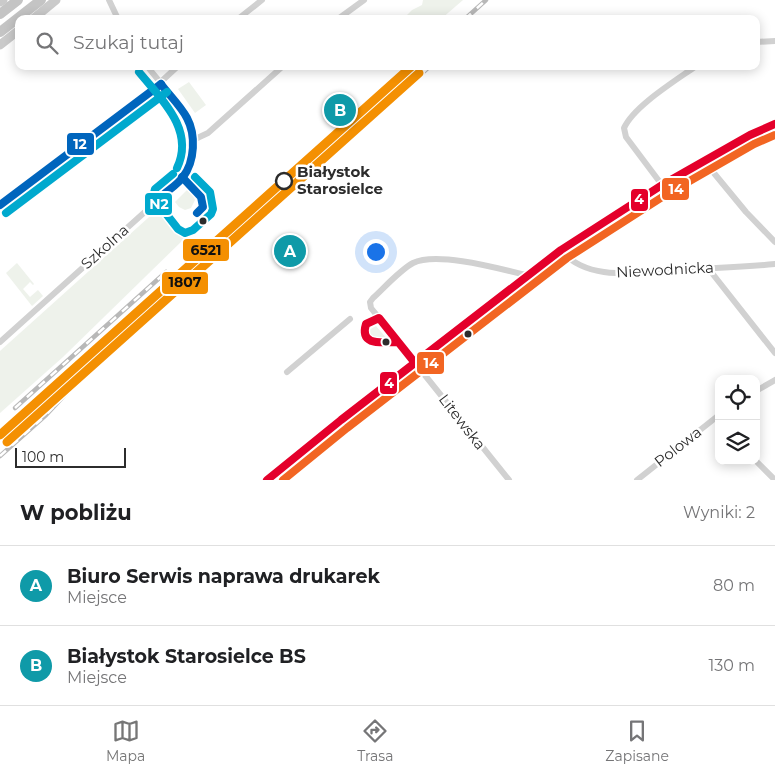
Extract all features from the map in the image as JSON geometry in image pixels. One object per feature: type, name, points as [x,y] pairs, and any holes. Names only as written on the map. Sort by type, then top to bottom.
[{"type":"main road","points":[[0,14],[18,0]]},
{"type":"main road","points":[[22,15],[41,0]]},
{"type":"main road","points":[[38,15],[56,0]]},
{"type":"main road","points":[[0,32],[15,20]]},
{"type":"main road","points":[[0,44],[15,33]]},
{"type":"street","points":[[109,0],[116,15]]},
{"type":"street","points":[[243,15],[262,0]]},
{"type":"street","points":[[343,15],[364,0]]},
{"type":"street","points":[[760,42],[775,41]]},
{"type":"street","points":[[150,70],[188,120],[193,140],[208,133],[279,70]]},
{"type":"street","points":[[0,205],[161,84],[165,76],[173,70]]},
{"type":"street","points":[[662,185],[626,137],[624,128],[628,119],[691,70]]},
{"type":"street","points":[[267,480],[526,275],[561,250],[662,185],[750,134],[775,124]]},
{"type":"street","name":"Szkolna","points":[[0,342],[176,184],[187,172],[193,140]]},
{"type":"street","points":[[704,161],[746,212],[775,242]]},
{"type":"street","name":"Niewodnicka","points":[[561,250],[571,260],[586,268],[622,274],[646,270],[775,264]]},
{"type":"street","name":"Litewska","points":[[509,480],[370,305],[372,298],[409,266],[422,260],[452,260],[526,275]]},
{"type":"street","points":[[708,268],[775,353]]},
{"type":"street","points":[[287,372],[350,319]]},
{"type":"street","points":[[760,389],[775,380]]},
{"type":"street","name":"Polowa","points":[[637,480],[715,418]]},
{"type":"street","points":[[760,465],[773,476]]},
{"type":"shaded area","points":[[423,0],[463,0],[446,15],[407,15],[422,5]]},
{"type":"shaded area","points":[[189,82],[206,105],[195,113],[178,89]]},
{"type":"shaded area","points":[[187,190],[195,200],[191,208],[185,210],[175,202]]},
{"type":"shaded area","points":[[158,209],[185,238],[63,357],[0,413],[0,351]]},
{"type":"shaded area","points":[[17,263],[34,284],[30,282],[23,289],[30,297],[38,290],[43,296],[32,306],[6,273]]},
{"type":"shaded area","points":[[376,326],[388,340],[374,340],[370,336],[369,330]]},
{"type":"railway","points":[[469,15],[486,0]]},
{"type":"railway","points":[[409,85],[426,70]]},
{"type":"railway","points":[[0,456],[46,415],[75,384],[122,340],[379,111],[413,72]]},
{"type":"railway","points":[[15,408],[166,272]]},
{"type":"transit line","name":"6521","points":[[0,435],[408,70]]},
{"type":"transit line","name":"N2","points":[[139,72],[166,105],[179,128],[182,141],[177,168]]},
{"type":"transit line","name":"1807","points":[[7,442],[419,73]]},
{"type":"transit line","name":"12","points":[[161,84],[187,118],[193,140],[192,156],[187,171],[179,182],[163,195]]},
{"type":"transit line","name":"12","points":[[0,205],[161,84]]},
{"type":"transit line","name":"N2","points":[[6,213],[167,92]]},
{"type":"transit line","name":"4","points":[[267,480],[341,420],[561,250],[662,185],[750,135],[775,124]]},
{"type":"transit line","name":"14","points":[[283,480],[347,428],[567,258],[667,194],[754,144],[775,135]]},
{"type":"transit line","name":"N2","points":[[173,174],[155,189],[153,197],[178,229],[185,233],[193,230],[211,214],[213,209],[210,192],[195,177]]},
{"type":"transit line","name":"12","points":[[182,177],[201,197],[203,207],[197,213]]},
{"type":"transit line","name":"4","points":[[398,342],[374,342],[369,340],[366,337],[366,324],[379,318],[415,363]]},
{"type":"place","name":"Białystok Starosielce BS","points":[[340,110]]},
{"type":"place","name":"Białystok Starosielce","points":[[284,181]]},
{"type":"place","name":"Biuro Serwis naprawa drukarek","points":[[290,251]]}]
